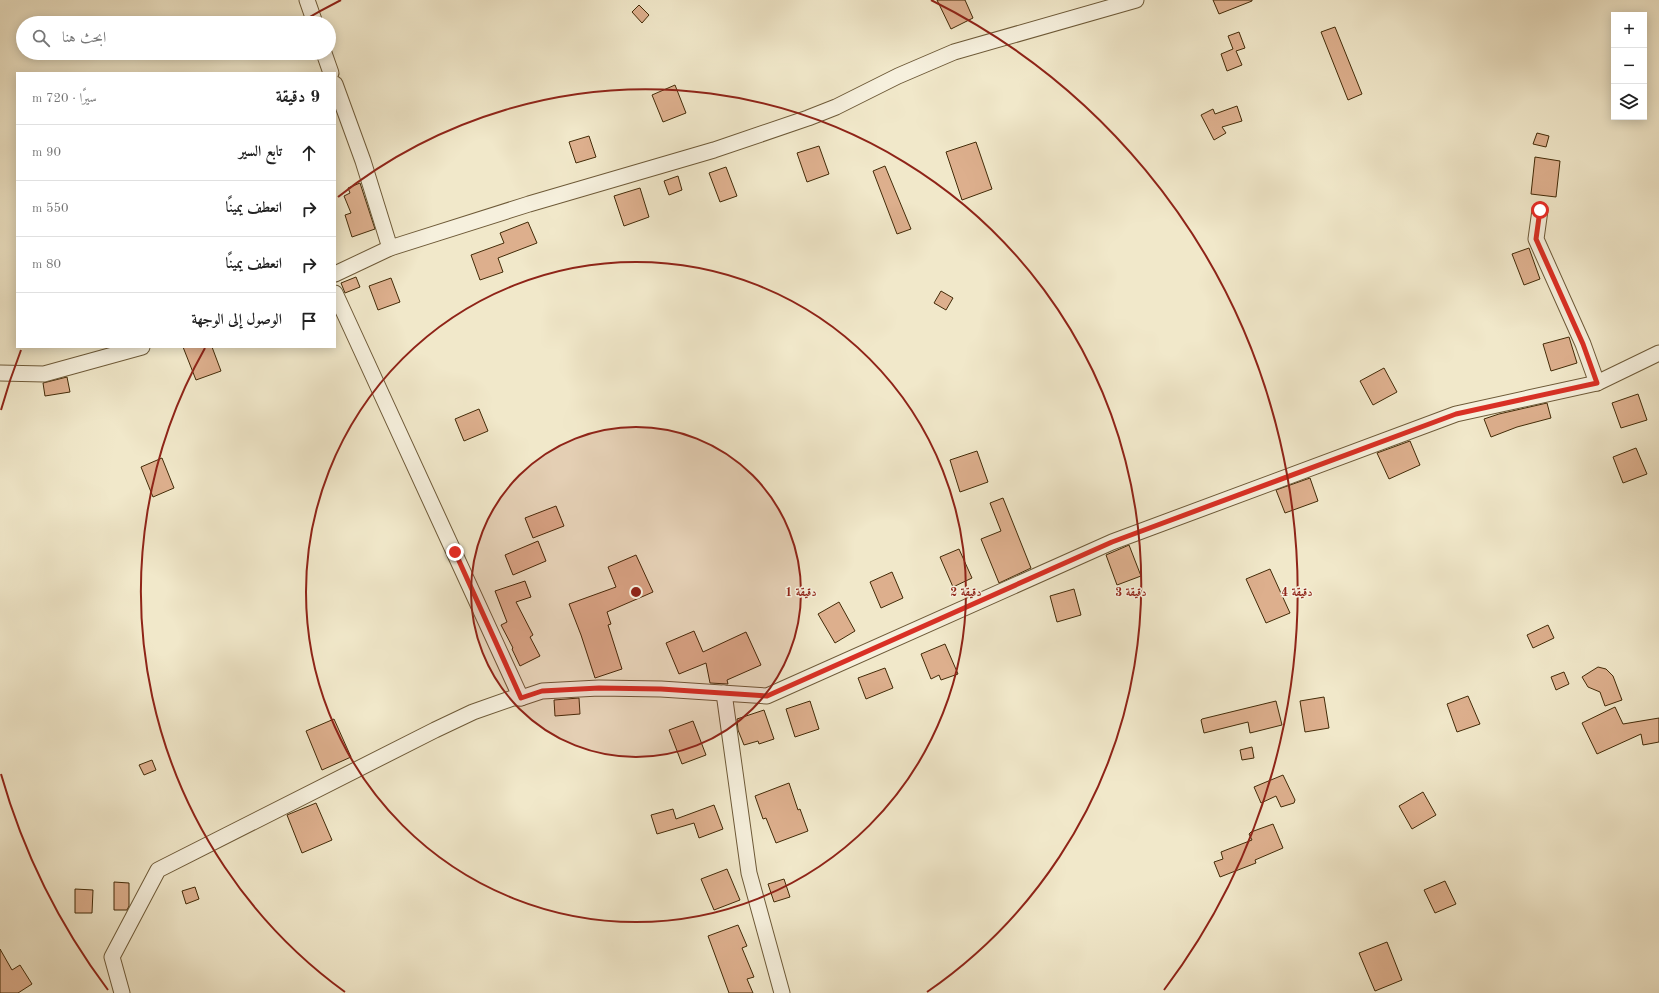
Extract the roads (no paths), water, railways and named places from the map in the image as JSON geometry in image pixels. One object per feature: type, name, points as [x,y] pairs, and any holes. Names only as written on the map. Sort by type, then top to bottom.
[{"type":"street","points":[[307,0],[313,16]]},
{"type":"street","points":[[336,274],[390,248],[529,204],[714,150],[808,118],[836,107],[898,76],[954,52],[1136,0]]},
{"type":"street","points":[[326,60],[331,72]]},
{"type":"street","points":[[336,87],[363,161],[390,248]]},
{"type":"street","points":[[1540,210],[1536,239],[1580,337],[1597,383]]},
{"type":"street","points":[[336,295],[521,698]]},
{"type":"street","points":[[0,373],[44,374],[138,348]]},
{"type":"street","points":[[122,993],[112,957],[158,870],[473,712],[513,698],[521,698],[542,691],[599,688],[661,689],[767,696],[1112,542],[1456,414],[1597,383],[1659,353]]},
{"type":"street","points":[[724,693],[749,872],[782,993]]}]
